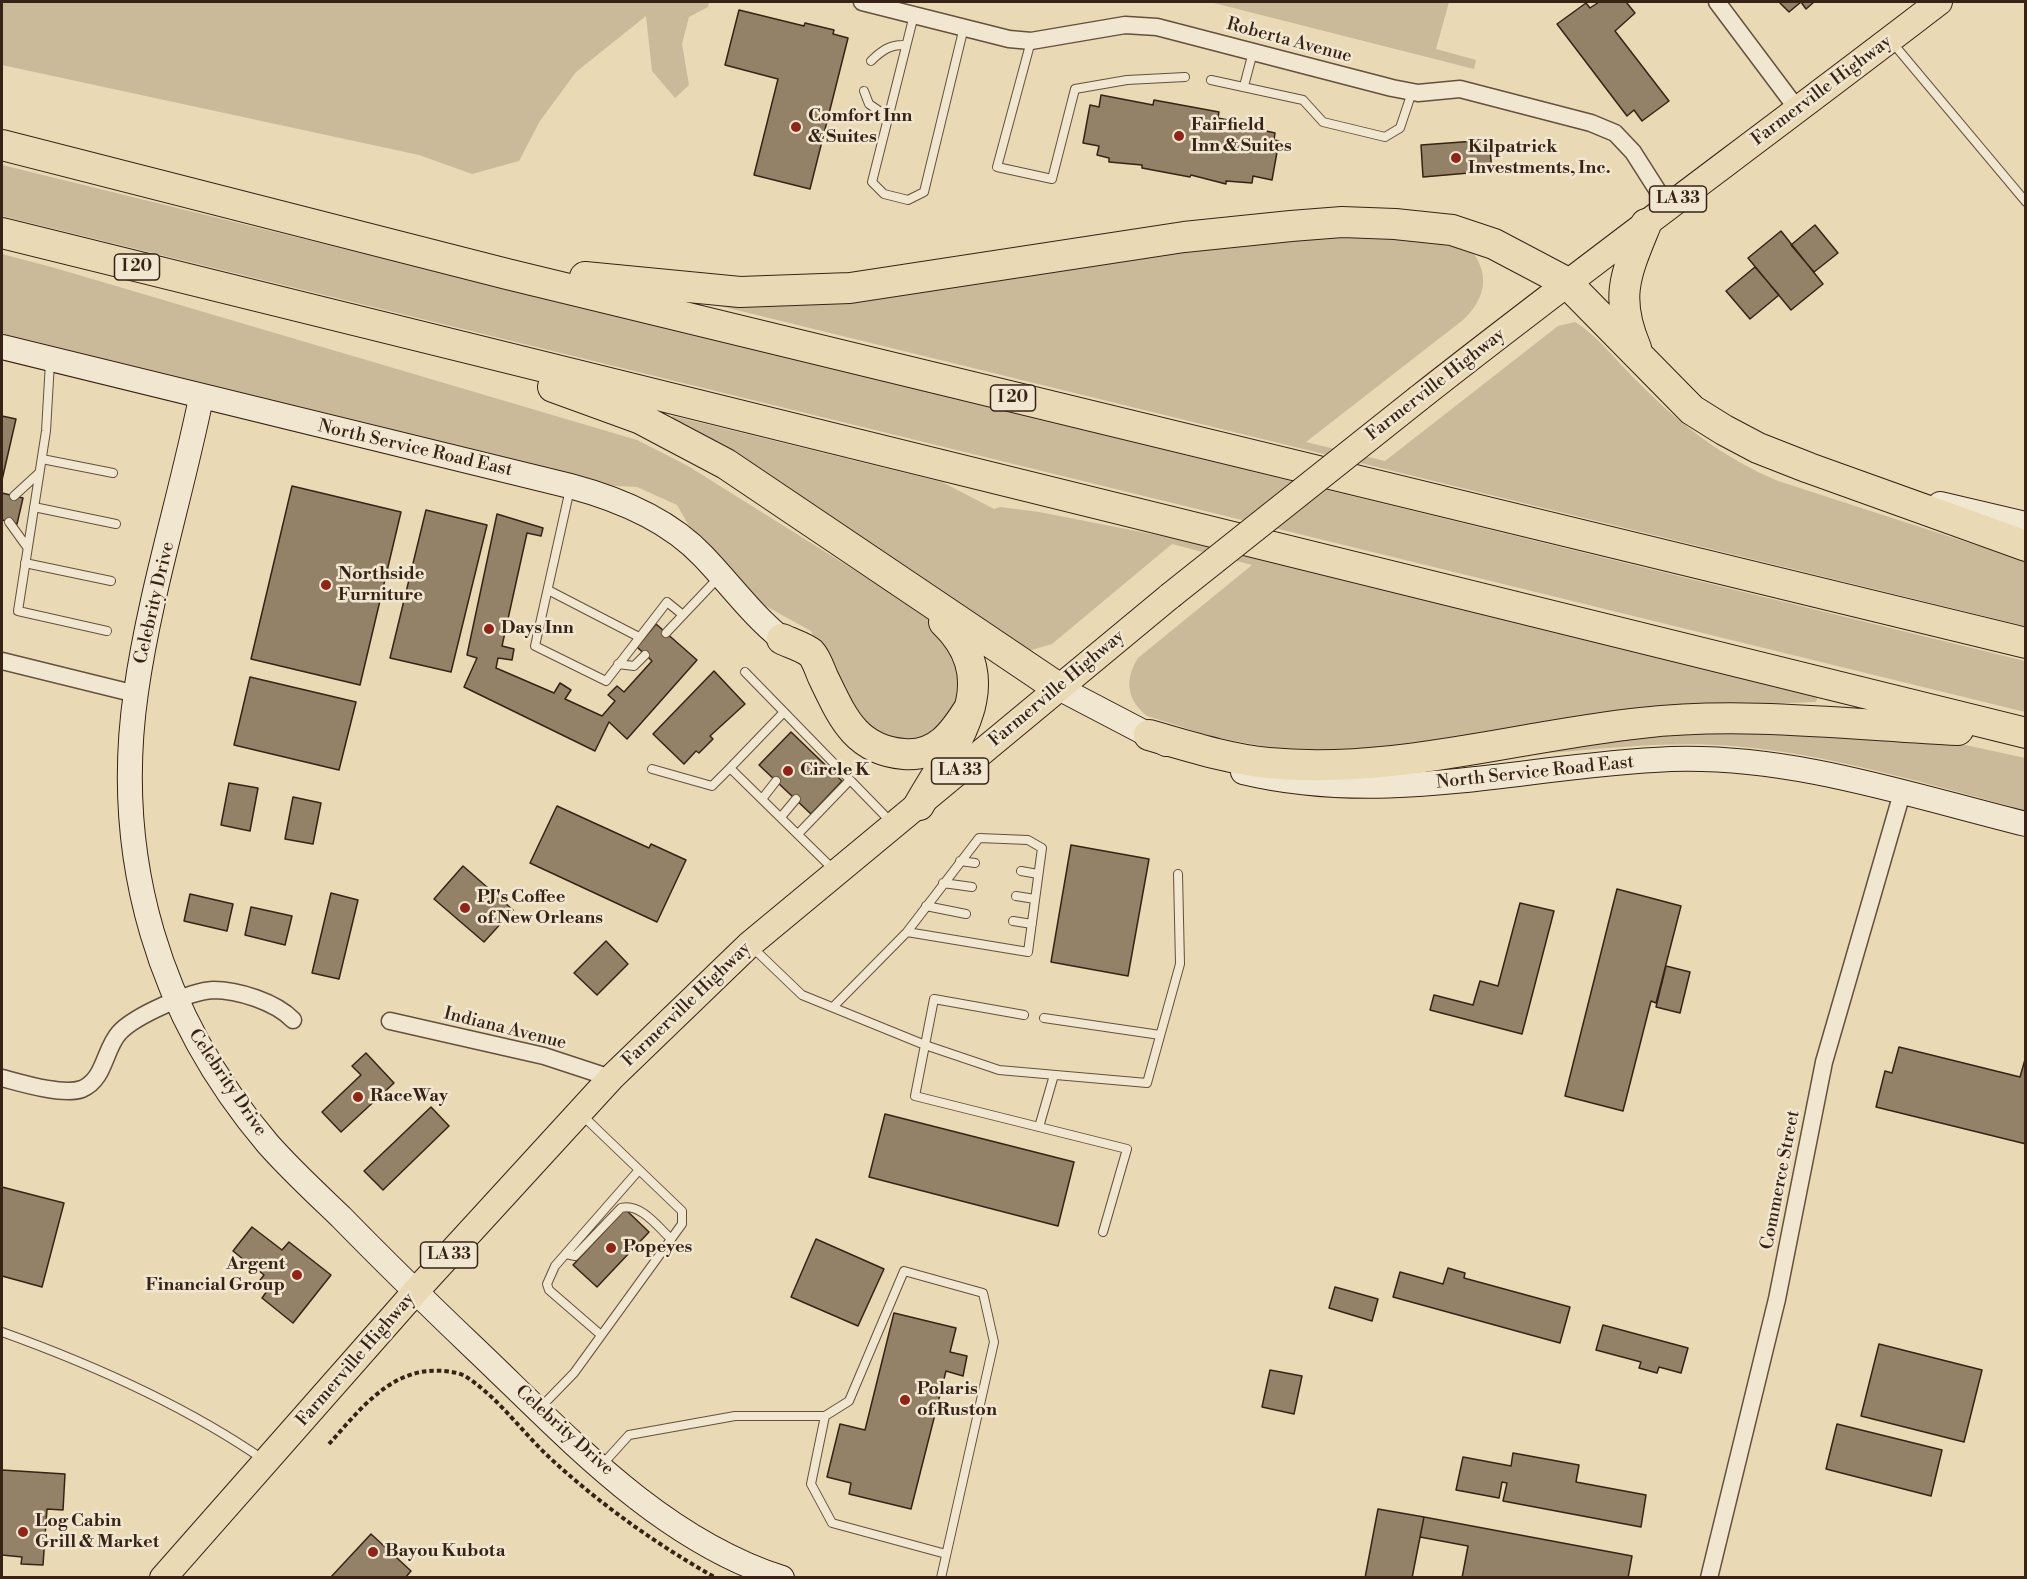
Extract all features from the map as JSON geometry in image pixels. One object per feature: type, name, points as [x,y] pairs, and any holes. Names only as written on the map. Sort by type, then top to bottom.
[{"type":"highway","name":"I 20","points":[[2,145],[507,274],[2025,643]]},
{"type":"highway","points":[[1640,357],[1623,310],[1624,286],[1657,215]]},
{"type":"highway","points":[[507,274],[588,277],[740,292],[850,288],[1184,237],[1342,222],[1395,224],[1452,230],[1494,244],[1566,282],[1692,410],[1724,430],[1758,448],[2025,546]]},
{"type":"highway","name":"I 20","points":[[2,233],[2025,733]]},
{"type":"highway","points":[[273,300],[494,367],[641,419],[726,465],[1057,687]]},
{"type":"highway","points":[[914,593],[953,630],[966,648],[973,667],[975,688],[960,732],[919,806]]},
{"type":"highway","points":[[782,639],[811,653],[841,713],[854,732],[865,743],[878,749],[906,754],[934,749],[956,729],[970,707]]},
{"type":"highway","points":[[1149,735],[1227,757],[1267,763],[1309,765],[1354,764],[1452,753],[1640,723],[1702,717],[2025,733]]},
{"type":"main road","name":"Farmerville Highway","points":[[163,1578],[415,1292],[611,1078],[749,945],[919,806],[1057,687],[1566,282],[1939,2]]},
{"type":"street","name":"Roberta Avenue","points":[[862,2],[1009,39],[1030,41],[1125,25],[1157,27],[1412,92],[1438,93],[1460,89],[1591,123],[1615,133],[1633,152],[1657,215]]},
{"type":"street","points":[[1717,2],[1798,110]]},
{"type":"street","name":"North Service Road East","points":[[2,347],[201,398],[570,486],[617,502],[674,530],[702,554],[766,626],[782,639]]},
{"type":"street","name":"Celebrity Drive","points":[[201,398],[136,693],[130,773],[135,857],[151,933],[175,1001],[222,1082],[269,1145],[415,1292],[601,1467],[675,1526],[729,1555],[782,1578]]},
{"type":"street","points":[[1857,484],[2025,524]]},
{"type":"street","points":[[2,661],[136,693]]},
{"type":"street","name":"North Service Road East","points":[[1057,687],[1179,751],[1233,770],[1343,787],[1434,785],[1561,767],[1672,759],[1750,761],[1811,770],[2025,824]]},
{"type":"street","name":"Commerce Street","points":[[1709,1578],[1777,1299],[1824,1062],[1902,793]]},
{"type":"street","points":[[2,1078],[49,1089],[80,1090],[94,1080],[119,1033],[153,1010],[213,990],[275,1004],[293,1020]]},
{"type":"street","name":"Indiana Avenue","points":[[390,1022],[544,1056],[611,1078]]},
{"type":"lane","points":[[914,14],[872,182],[884,194],[908,200],[924,192],[964,27]]},
{"type":"lane","points":[[1890,39],[2025,202]]},
{"type":"lane","points":[[1030,41],[997,167],[1052,179],[1075,89],[1126,80],[1185,77]]},
{"type":"lane","points":[[871,61],[880,52],[895,44],[906,45]]},
{"type":"lane","points":[[1244,86],[1253,52]]},
{"type":"lane","points":[[1211,80],[1303,100],[1323,122],[1385,137],[1400,128],[1412,92]]},
{"type":"lane","points":[[864,91],[869,104],[888,117]]},
{"type":"lane","points":[[50,359],[46,431],[18,611],[107,631]]},
{"type":"lane","points":[[42,459],[113,473]]},
{"type":"lane","points":[[14,496],[40,473]]},
{"type":"lane","points":[[570,486],[535,646],[606,681],[667,602],[683,615]]},
{"type":"lane","points":[[34,507],[116,524]]},
{"type":"lane","points":[[9,522],[27,547]]},
{"type":"lane","points":[[25,563],[111,581]]},
{"type":"lane","points":[[666,633],[721,576]]},
{"type":"lane","points":[[548,590],[639,637]]},
{"type":"lane","points":[[618,664],[634,666],[645,655]]},
{"type":"lane","points":[[745,672],[784,712],[810,744],[850,780],[895,826]]},
{"type":"lane","points":[[652,769],[712,786],[784,712]]},
{"type":"lane","points":[[730,768],[837,873]]},
{"type":"lane","points":[[798,834],[850,780]]},
{"type":"lane","points":[[762,799],[777,781]]},
{"type":"lane","points":[[781,818],[796,799]]},
{"type":"lane","points":[[833,1007],[907,932],[979,838],[1028,840],[1042,848],[1028,952],[907,932]]},
{"type":"lane","points":[[960,861],[975,863]]},
{"type":"lane","points":[[1021,871],[1038,874]]},
{"type":"lane","points":[[749,945],[802,995],[925,1045],[999,1070],[1147,1083],[1180,964],[1178,874]]},
{"type":"lane","points":[[943,883],[972,887]]},
{"type":"lane","points":[[1016,896],[1035,899]]},
{"type":"lane","points":[[926,906],[966,914]]},
{"type":"lane","points":[[1012,921],[1032,924]]},
{"type":"lane","points":[[1024,1015],[934,999],[915,1096],[1127,1149],[1102,1232]]},
{"type":"lane","points":[[1044,1018],[1160,1035]]},
{"type":"lane","points":[[1039,1127],[1053,1075]]},
{"type":"lane","points":[[539,1409],[574,1373],[682,1224],[682,1211],[579,1113]]},
{"type":"lane","points":[[601,1335],[549,1290],[549,1277],[639,1170]]},
{"type":"lane","points":[[566,1254],[575,1256],[621,1208],[628,1206],[639,1209],[671,1239]]},
{"type":"lane","points":[[601,1467],[629,1435],[735,1416],[825,1416],[849,1401],[904,1271],[982,1293],[994,1342],[941,1578]]},
{"type":"lane","points":[[2,1332],[155,1397],[226,1434],[267,1462]]},
{"type":"lane","points":[[825,1416],[811,1484],[832,1523],[946,1554]]},
{"type":"path","points":[[329,1444],[364,1405],[388,1386],[409,1375],[428,1371],[463,1375],[489,1396],[581,1487],[628,1523],[716,1578]]},
{"type":"shaded area","points":[[2,2],[709,2],[708,7],[689,17],[682,44],[689,85],[675,98],[652,71],[646,16],[576,72],[540,121],[519,161],[472,174],[419,155],[2,65]]},
{"type":"shaded area","points":[[1210,2],[1449,2],[1436,49],[1476,60],[1474,69]]},
{"type":"shaded area","points":[[2,165],[2025,661],[2025,712],[2,216]]},
{"type":"shaded area","points":[[1382,233],[1469,248],[1481,266],[1483,285],[1481,294],[1471,312],[1463,320],[1306,442],[1385,461],[1558,326],[1575,322],[1600,342],[1670,413],[1739,462],[1778,481],[2025,561],[2025,626],[720,306],[1240,241]]},
{"type":"shaded area","points":[[2,254],[637,440],[688,466],[915,608],[918,604],[959,651],[962,697],[936,740],[874,742],[820,654],[811,631],[753,599],[695,536],[677,505],[637,487],[599,485],[2,335]]},
{"type":"shaded area","points":[[673,416],[942,482],[994,509],[1000,507],[1039,512],[1172,538],[1818,696],[1816,702],[1675,707],[1468,739],[1318,753],[1272,748],[1214,737],[1147,716],[1135,703],[1129,682],[1138,658],[1252,565],[1172,544],[1052,644],[1028,651],[670,419]]},
{"type":"shaded area","points":[[1670,730],[1943,740],[2025,758],[2025,810],[1843,763],[1769,750],[1686,744],[1550,753],[1549,748]]},
{"type":"building","points":[[1599,2],[1626,2],[1635,13],[1615,31],[1669,101],[1642,121],[1634,110],[1627,116],[1557,24],[1586,3],[1590,8]]},
{"type":"building","points":[[1779,2],[1801,2],[1789,12]]},
{"type":"building","points":[[1801,2],[1814,2],[1806,9]]},
{"type":"building","name":"Comfort Inn & Suites","points":[[739,10],[804,26],[805,23],[834,30],[833,34],[848,38],[810,189],[754,175],[778,79],[725,65]]},
{"type":"building","name":"Fairfield Inn & Suites","points":[[1101,95],[1153,105],[1154,100],[1219,112],[1218,118],[1263,127],[1262,130],[1275,133],[1274,140],[1279,141],[1272,180],[1253,176],[1252,183],[1226,181],[1226,184],[1191,175],[1190,177],[1142,168],[1142,165],[1109,162],[1109,158],[1097,155],[1099,146],[1083,143],[1090,105],[1099,107]]},
{"type":"building","name":"Kilpatrick Investments, Inc.","points":[[1489,140],[1492,171],[1423,177],[1421,145]]},
{"type":"building","points":[[1815,225],[1838,253],[1814,272],[1791,245]]},
{"type":"building","points":[[1781,231],[1823,284],[1791,310],[1748,258]]},
{"type":"building","points":[[1755,267],[1779,295],[1750,319],[1726,291]]},
{"type":"building","points":[[2,416],[16,419],[2,480]]},
{"type":"building","name":"Northside Furniture","points":[[292,486],[401,512],[360,685],[251,659]]},
{"type":"building","points":[[2,493],[23,498],[17,524],[2,520]]},
{"type":"building","points":[[426,510],[487,525],[451,672],[390,658]]},
{"type":"building","name":"Days Inn","points":[[497,514],[543,528],[541,536],[527,533],[502,646],[514,649],[512,660],[498,658],[496,668],[554,693],[560,683],[571,690],[565,699],[602,716],[615,701],[608,695],[617,686],[624,692],[652,661],[637,647],[656,624],[697,660],[627,739],[609,722],[595,751],[464,687],[477,658],[467,655]]},
{"type":"building","points":[[714,671],[745,704],[710,736],[713,739],[699,753],[696,751],[684,764],[653,734]]},
{"type":"building","points":[[250,677],[356,702],[339,770],[234,745]]},
{"type":"building","points":[[791,732],[842,781],[811,814],[759,765]]},
{"type":"building","points":[[229,783],[258,788],[250,831],[221,825]]},
{"type":"building","points":[[293,797],[321,803],[313,844],[285,839]]},
{"type":"building","points":[[557,806],[649,848],[651,844],[686,860],[657,922],[530,863]]},
{"type":"building","points":[[1071,845],[1149,859],[1128,976],[1051,962]]},
{"type":"building","points":[[463,866],[513,910],[484,942],[434,899]]},
{"type":"building","points":[[1617,889],[1681,906],[1656,1003],[1651,1001],[1623,1111],[1565,1096]]},
{"type":"building","points":[[331,893],[358,900],[339,979],[312,973]]},
{"type":"building","points":[[190,894],[233,904],[227,931],[184,921]]},
{"type":"building","points":[[1520,903],[1554,911],[1522,1034],[1430,1010],[1434,995],[1473,1005],[1480,981],[1498,986]]},
{"type":"building","points":[[251,907],[292,916],[285,945],[245,935]]},
{"type":"building","points":[[606,941],[628,964],[597,995],[574,973]]},
{"type":"building","points":[[1666,966],[1690,972],[1680,1013],[1656,1007]]},
{"type":"building","points":[[1899,1047],[2020,1077],[2026,1056],[2026,1144],[1876,1107],[1885,1071],[1892,1073]]},
{"type":"building","name":"RaceWay","points":[[366,1053],[394,1083],[341,1132],[322,1112],[361,1075],[352,1066]]},
{"type":"building","points":[[431,1107],[449,1126],[383,1190],[364,1171]]},
{"type":"building","points":[[885,1114],[1074,1162],[1058,1226],[869,1177]]},
{"type":"building","points":[[2,1187],[64,1203],[42,1287],[2,1276]]},
{"type":"building","name":"Popeyes","points":[[625,1209],[649,1232],[597,1287],[573,1265]]},
{"type":"building","name":"Argent Financial Group","points":[[252,1227],[282,1250],[289,1242],[331,1275],[293,1323],[262,1298],[267,1291],[257,1284],[264,1275],[258,1270],[255,1275],[246,1267],[249,1264],[233,1251]]},
{"type":"building","points":[[816,1239],[884,1269],[858,1326],[791,1297]]},
{"type":"building","points":[[1448,1268],[1465,1273],[1464,1278],[1570,1307],[1560,1343],[1393,1297],[1400,1272],[1443,1284]]},
{"type":"building","points":[[1335,1287],[1378,1299],[1372,1321],[1329,1308]]},
{"type":"building","name":"Polaris of Ruston","points":[[894,1313],[956,1328],[950,1352],[967,1356],[963,1376],[946,1371],[911,1509],[849,1494],[851,1483],[827,1477],[840,1424],[865,1430]]},
{"type":"building","points":[[1603,1325],[1688,1348],[1681,1373],[1659,1367],[1657,1373],[1639,1368],[1641,1362],[1596,1350]]},
{"type":"building","points":[[1879,1344],[1982,1370],[1964,1442],[1861,1416]]},
{"type":"building","points":[[1270,1370],[1302,1376],[1294,1414],[1262,1407]]},
{"type":"building","points":[[1837,1424],[1942,1450],[1931,1496],[1826,1469]]},
{"type":"building","points":[[1513,1453],[1579,1465],[1576,1482],[1646,1495],[1641,1527],[1503,1501],[1507,1483],[1502,1482],[1499,1498],[1456,1490],[1463,1457],[1511,1466]]},
{"type":"building","name":"Log Cabin Grill & Market","points":[[2,1470],[65,1474],[63,1510],[47,1509],[43,1565],[21,1564],[22,1557],[2,1555]]},
{"type":"building","points":[[1378,1509],[1424,1517],[1412,1578],[1365,1578]]},
{"type":"building","points":[[1424,1517],[1632,1556],[1628,1578],[1462,1578],[1468,1546],[1420,1537]]},
{"type":"building","name":"Bayou Kubota","points":[[371,1534],[411,1571],[405,1578],[330,1578]]},
{"type":"place","name":"Comfort Inn & Suites","points":[[796,127]]},
{"type":"place","name":"Fairfield Inn & Suites","points":[[1179,136]]},
{"type":"place","name":"Kilpatrick Investments, Inc.","points":[[1456,158]]},
{"type":"place","name":"Northside Furniture","points":[[326,585]]},
{"type":"place","name":"Days Inn","points":[[489,629]]},
{"type":"place","name":"Circle K","points":[[788,771]]},
{"type":"place","name":"PJ's Coffee of New Orleans","points":[[465,908]]},
{"type":"place","name":"RaceWay","points":[[358,1097]]},
{"type":"place","name":"Popeyes","points":[[611,1248]]},
{"type":"place","name":"Argent Financial Group","points":[[297,1275]]},
{"type":"place","name":"Polaris of Ruston","points":[[905,1400]]},
{"type":"place","name":"Log Cabin Grill & Market","points":[[23,1532]]},
{"type":"place","name":"Bayou Kubota","points":[[373,1552]]}]
